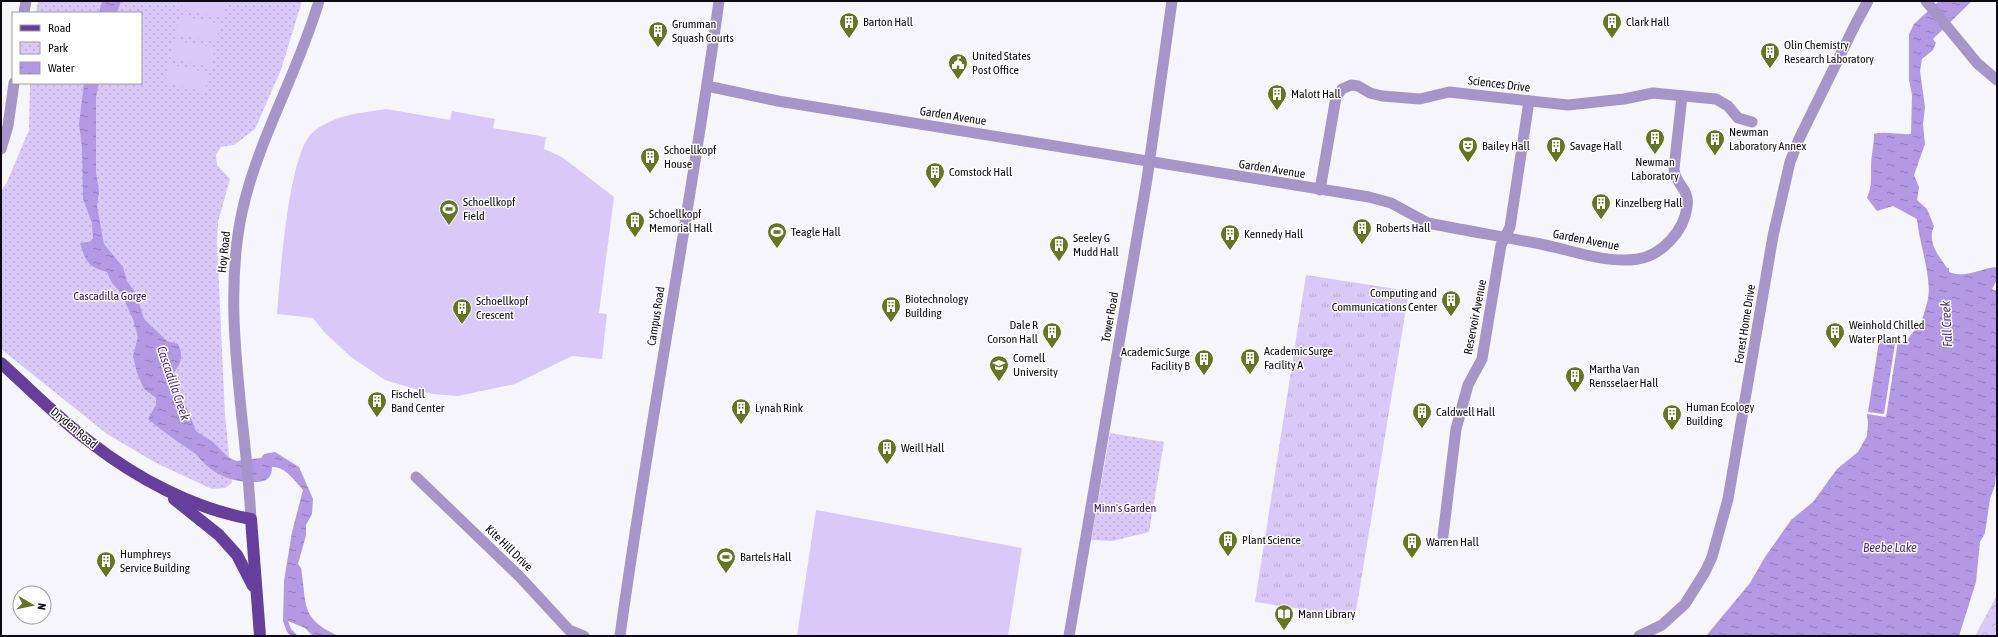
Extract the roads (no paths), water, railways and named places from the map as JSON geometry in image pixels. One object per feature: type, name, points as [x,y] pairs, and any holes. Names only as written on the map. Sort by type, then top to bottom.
[{"type":"main road","name":"Dryden Road","points":[[1,363],[89,442],[154,483],[204,521],[237,555],[256,591]]},
{"type":"main road","name":"Dryden Road","points":[[154,483],[211,509],[251,519],[260,636]]},
{"type":"street","points":[[24,12],[26,1]]},
{"type":"street","name":"Hoy Road","points":[[251,519],[233,300],[238,235],[242,210],[255,167],[305,42],[319,1]]},
{"type":"street","name":"Campus Road","points":[[620,636],[632,551],[707,86],[719,1]]},
{"type":"street","name":"Tower Road","points":[[1069,636],[1149,163],[1172,1]]},
{"type":"street","name":"Forest Home Drive","points":[[1639,636],[1662,625],[1685,604],[1705,572],[1712,557],[1728,499],[1773,236],[1790,162],[1799,139],[1868,1]]},
{"type":"street","points":[[1926,1],[1988,73],[1997,80]]},
{"type":"street","points":[[1,149],[8,126],[14,84]]},
{"type":"street","name":"Sciences Drive","points":[[1320,190],[1335,100],[1338,93],[1348,86],[1355,85],[1374,95],[1403,98],[1427,98],[1449,92],[1578,105],[1639,97],[1649,93],[1716,100],[1728,106],[1738,118],[1752,122]]},
{"type":"street","name":"Garden Avenue","points":[[707,86],[778,101],[1132,158],[1149,163],[1369,197],[1391,203],[1428,223],[1438,226],[1506,237],[1622,260],[1639,259],[1663,248],[1677,232],[1687,209],[1687,194],[1676,177],[1674,169],[1682,96]]},
{"type":"street","name":"Reservoir Avenue","points":[[1443,536],[1456,429],[1468,385],[1482,359],[1501,245],[1510,228],[1529,101]]},
{"type":"street","name":"Kite Hill Drive","points":[[416,477],[520,577],[569,630],[584,636]]},
{"type":"water","points":[[102,1],[121,1],[117,12],[99,12]]},
{"type":"water","name":"Beebe Lake","points":[[1939,1],[1972,1],[1933,39],[1936,43],[1933,50],[1922,59],[1920,71],[1925,107],[1923,124],[1925,144],[1914,175],[1919,187],[1917,200],[1927,209],[1934,226],[1932,237],[1934,248],[1947,268],[1949,268],[1949,272],[1955,274],[1967,274],[1997,267],[1997,280],[1992,289],[1996,291],[1997,289],[1997,463],[1995,485],[1990,499],[1985,533],[1980,542],[1976,582],[1959,636],[1706,636],[1750,583],[1765,557],[1791,520],[1813,502],[1837,469],[1858,452],[1867,436],[1867,414],[1886,417],[1898,341],[1907,342],[1922,319],[1929,290],[1917,219],[1893,206],[1877,211],[1867,198],[1871,182],[1871,162],[1874,134],[1911,134],[1912,95],[1909,80],[1909,34],[1914,24]]},
{"type":"water","name":"Cascadilla Creek","points":[[84,84],[99,84],[96,97],[96,173],[99,191],[97,206],[104,244],[123,267],[127,281],[136,293],[144,319],[167,341],[178,344],[180,348],[181,359],[173,374],[176,388],[186,406],[196,431],[213,442],[228,457],[236,461],[261,458],[264,454],[275,452],[299,467],[313,499],[312,514],[306,525],[306,535],[298,564],[301,568],[305,601],[311,617],[326,630],[339,636],[313,636],[305,628],[288,621],[291,629],[298,636],[291,636],[287,632],[283,621],[284,581],[292,532],[303,490],[297,482],[285,471],[277,467],[272,467],[270,476],[261,482],[243,482],[230,479],[212,470],[195,453],[148,419],[156,405],[156,398],[144,389],[137,373],[133,356],[138,337],[133,319],[121,293],[112,283],[107,272],[95,268],[88,262],[80,243],[90,242],[93,238],[92,223],[83,199],[82,147],[79,124]]},
{"type":"water","points":[[1880,335],[1896,337],[1884,414],[1868,412]]},
{"type":"place","name":"Barton Hall","points":[[849,39]]},
{"type":"place","name":"Clark Hall","points":[[1612,39]]},
{"type":"place","name":"Grumman Squash Courts","points":[[658,48]]},
{"type":"place","name":"Olin Chemistry Research Laboratory","points":[[1770,69]]},
{"type":"place","name":"United States Post Office","points":[[958,80]]},
{"type":"place","name":"Malott Hall","points":[[1277,111]]},
{"type":"place","name":"Newman Laboratory","points":[[1655,155]]},
{"type":"place","name":"Newman Laboratory Annex","points":[[1715,156]]},
{"type":"place","name":"Bailey Hall","points":[[1468,163]]},
{"type":"place","name":"Savage Hall","points":[[1556,163]]},
{"type":"place","name":"Schoellkopf House","points":[[650,174]]},
{"type":"place","name":"Comstock Hall","points":[[935,189]]},
{"type":"place","name":"Kinzelberg Hall","points":[[1601,220]]},
{"type":"place","name":"Schoellkopf Field","points":[[449,226]]},
{"type":"place","name":"Schoellkopf Memorial Hall","points":[[635,238]]},
{"type":"place","name":"Roberts Hall","points":[[1362,245]]},
{"type":"place","name":"Teagle Hall","points":[[777,249]]},
{"type":"place","name":"Kennedy Hall","points":[[1230,251]]},
{"type":"place","name":"Seeley G Mudd Hall","points":[[1059,262]]},
{"type":"place","name":"Computing and Communications Center","points":[[1451,317]]},
{"type":"place","name":"Biotechnology Building","points":[[891,323]]},
{"type":"place","name":"Schoellkopf Crescent","points":[[462,325]]},
{"type":"place","name":"Dale R Corson Hall","points":[[1052,349]]},
{"type":"place","name":"Weinhold Chilled Water Plant 1","points":[[1835,349]]},
{"type":"place","name":"Academic Surge Facility A","points":[[1250,375]]},
{"type":"place","name":"Academic Surge Facility B","points":[[1204,376]]},
{"type":"place","name":"Cornell University","points":[[999,382]]},
{"type":"place","name":"Martha Van Rensselaer Hall","points":[[1575,393]]},
{"type":"place","name":"Fischell Band Center","points":[[377,418]]},
{"type":"place","name":"Lynah Rink","points":[[741,425]]},
{"type":"place","name":"Caldwell Hall","points":[[1422,429]]},
{"type":"place","name":"Human Ecology Building","points":[[1672,431]]},
{"type":"place","name":"Weill Hall","points":[[887,465]]},
{"type":"place","name":"Plant Science","points":[[1228,557]]},
{"type":"place","name":"Warren Hall","points":[[1412,559]]},
{"type":"place","name":"Bartels Hall","points":[[726,574]]},
{"type":"place","name":"Humphreys Service Building","points":[[106,578]]},
{"type":"place","name":"Mann Library","points":[[1284,631]]},
{"type":"park label","name":"Cascadilla Gorge","points":[[110,296]]},
{"type":"park label","name":"Minn's Garden","points":[[1125,508]]},
{"type":"water label","name":"Fall Creek","points":[[1946,324]]}]
